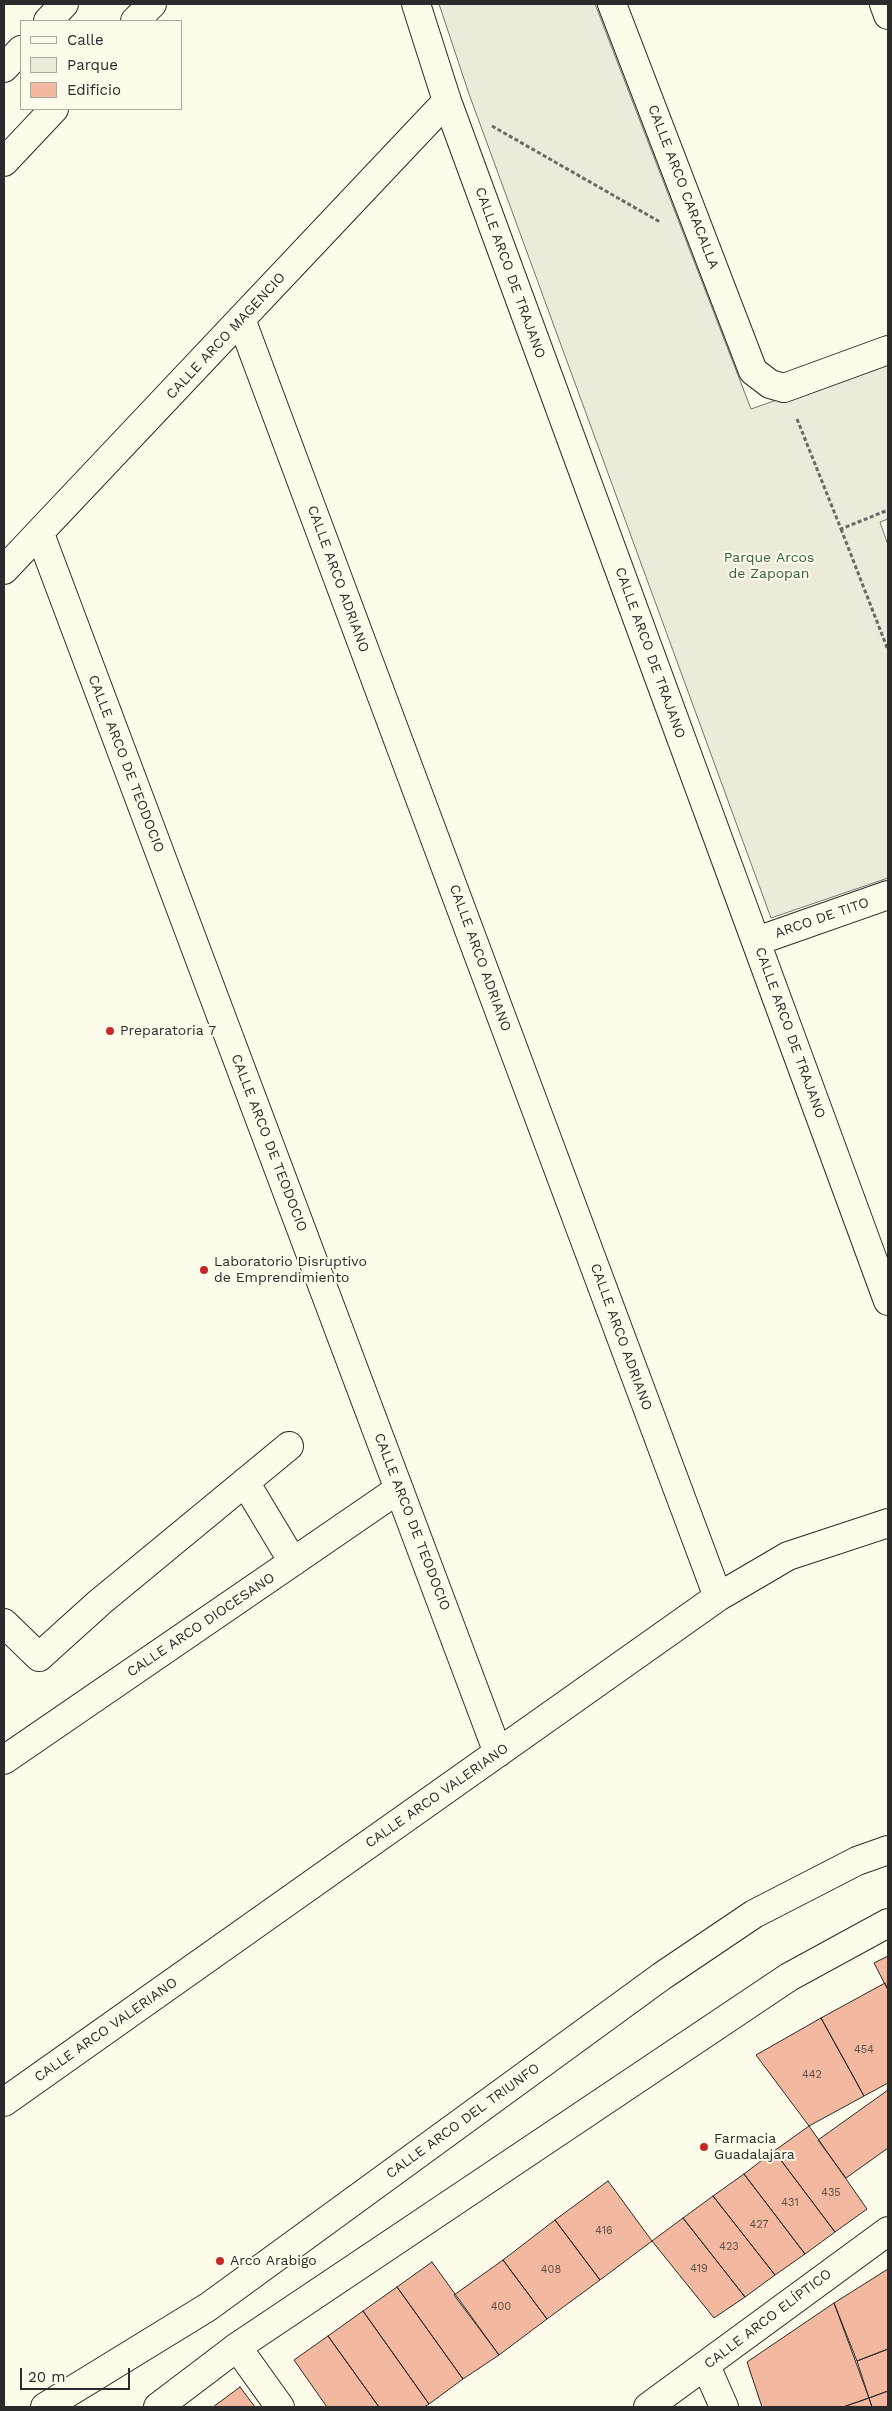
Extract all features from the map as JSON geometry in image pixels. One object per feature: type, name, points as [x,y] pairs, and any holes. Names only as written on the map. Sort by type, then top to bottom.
[{"type":"street","points":[[49,20],[64,4]]},
{"type":"street","points":[[136,20],[152,4]]},
{"type":"street","name":"CALLE ARCO DE TRAJANO","points":[[416,4],[447,101],[888,1300]]},
{"type":"street","name":"CALLE ARCO CARACALLA","points":[[612,4],[753,371],[770,384],[784,388]]},
{"type":"street","points":[[884,4],[888,15]]},
{"type":"street","points":[[4,68],[20,51]]},
{"type":"street","name":"CALLE ARCO MAGENCIO","points":[[4,570],[447,101]]},
{"type":"street","points":[[4,162],[53,110]]},
{"type":"street","name":"CALLE ARCO ADRIANO","points":[[241,319],[718,1597]]},
{"type":"street","points":[[784,388],[888,350]]},
{"type":"street","name":"CALLE ARCO DE TEODOCIO","points":[[40,534],[498,1753]]},
{"type":"street","name":"ARCO DE TITO","points":[[757,941],[888,895]]},
{"type":"street","points":[[4,1624],[39,1657],[100,1602],[289,1446]]},
{"type":"street","points":[[245,1482],[293,1562]]},
{"type":"street","name":"CALLE ARCO DIOCESANO","points":[[4,1760],[399,1490]]},
{"type":"street","name":"CALLE ARCO VALERIANO","points":[[4,2102],[718,1597],[788,1556],[888,1523]]},
{"type":"street","name":"CALLE ARCO DEL TRIUNFO","points":[[45,2407],[208,2307],[654,1982],[754,1914],[857,1860],[888,1850]]},
{"type":"street","points":[[158,2407],[237,2346],[789,1977],[888,1922]]},
{"type":"street","name":"CALLE ARCO ELÍPTICO","points":[[648,2407],[888,2231]]},
{"type":"street","points":[[237,2346],[280,2407]]},
{"type":"street","points":[[706,2366],[724,2407]]},
{"type":"path","points":[[490,125],[663,224]]},
{"type":"path","points":[[784,388],[888,650]]},
{"type":"path","points":[[841,529],[888,510]]},
{"type":"green space","name":"Parque Arcos de Zapopan","points":[[439,4],[595,4],[751,409],[888,361],[888,519],[880,522],[888,545],[888,878],[771,918],[469,94]]},
{"type":"building","points":[[888,1956],[888,1990],[874,1963]]},
{"type":"building","points":[[885,1983],[888,1990],[888,2083],[864,2096],[821,2018]]},
{"type":"building","points":[[821,2018],[864,2096],[809,2126],[756,2055]]},
{"type":"building","points":[[888,2090],[888,2148],[846,2178],[818,2140]]},
{"type":"building","points":[[809,2126],[867,2209],[835,2232],[774,2151]]},
{"type":"building","points":[[774,2151],[835,2232],[805,2254],[744,2174]]},
{"type":"building","points":[[744,2174],[805,2254],[775,2275],[713,2196]]},
{"type":"building","points":[[608,2181],[652,2241],[600,2280],[555,2220]]},
{"type":"building","points":[[713,2196],[775,2275],[745,2297],[683,2218]]},
{"type":"building","points":[[683,2218],[745,2297],[714,2318],[652,2241]]},
{"type":"building","points":[[555,2220],[600,2280],[547,2319],[503,2260]]},
{"type":"building","points":[[503,2260],[547,2319],[499,2355],[454,2295]]},
{"type":"building","points":[[432,2262],[499,2355],[463,2379],[397,2287]]},
{"type":"building","points":[[888,2269],[888,2349],[857,2361],[834,2303]]},
{"type":"building","points":[[397,2287],[463,2379],[429,2404],[363,2311]]},
{"type":"building","points":[[834,2303],[869,2398],[843,2407],[762,2407],[747,2362]]},
{"type":"building","points":[[363,2311],[429,2404],[424,2407],[379,2407],[328,2336]]},
{"type":"building","points":[[328,2336],[379,2407],[327,2407],[294,2360]]},
{"type":"building","points":[[888,2349],[888,2391],[869,2398],[857,2361]]},
{"type":"building","points":[[240,2387],[255,2407],[213,2407]]},
{"type":"building","points":[[888,2391],[888,2407],[872,2407],[869,2398]]},
{"type":"building","points":[[869,2398],[872,2407],[843,2407]]},
{"type":"place","name":"Preparatoria 7","points":[[110,1031]]},
{"type":"place","name":"Laboratorio Disruptivo de Emprendimiento","points":[[204,1270]]},
{"type":"place","name":"Farmacia Guadalajara","points":[[704,2147]]},
{"type":"place","name":"Arco Arabigo","points":[[220,2261]]}]
